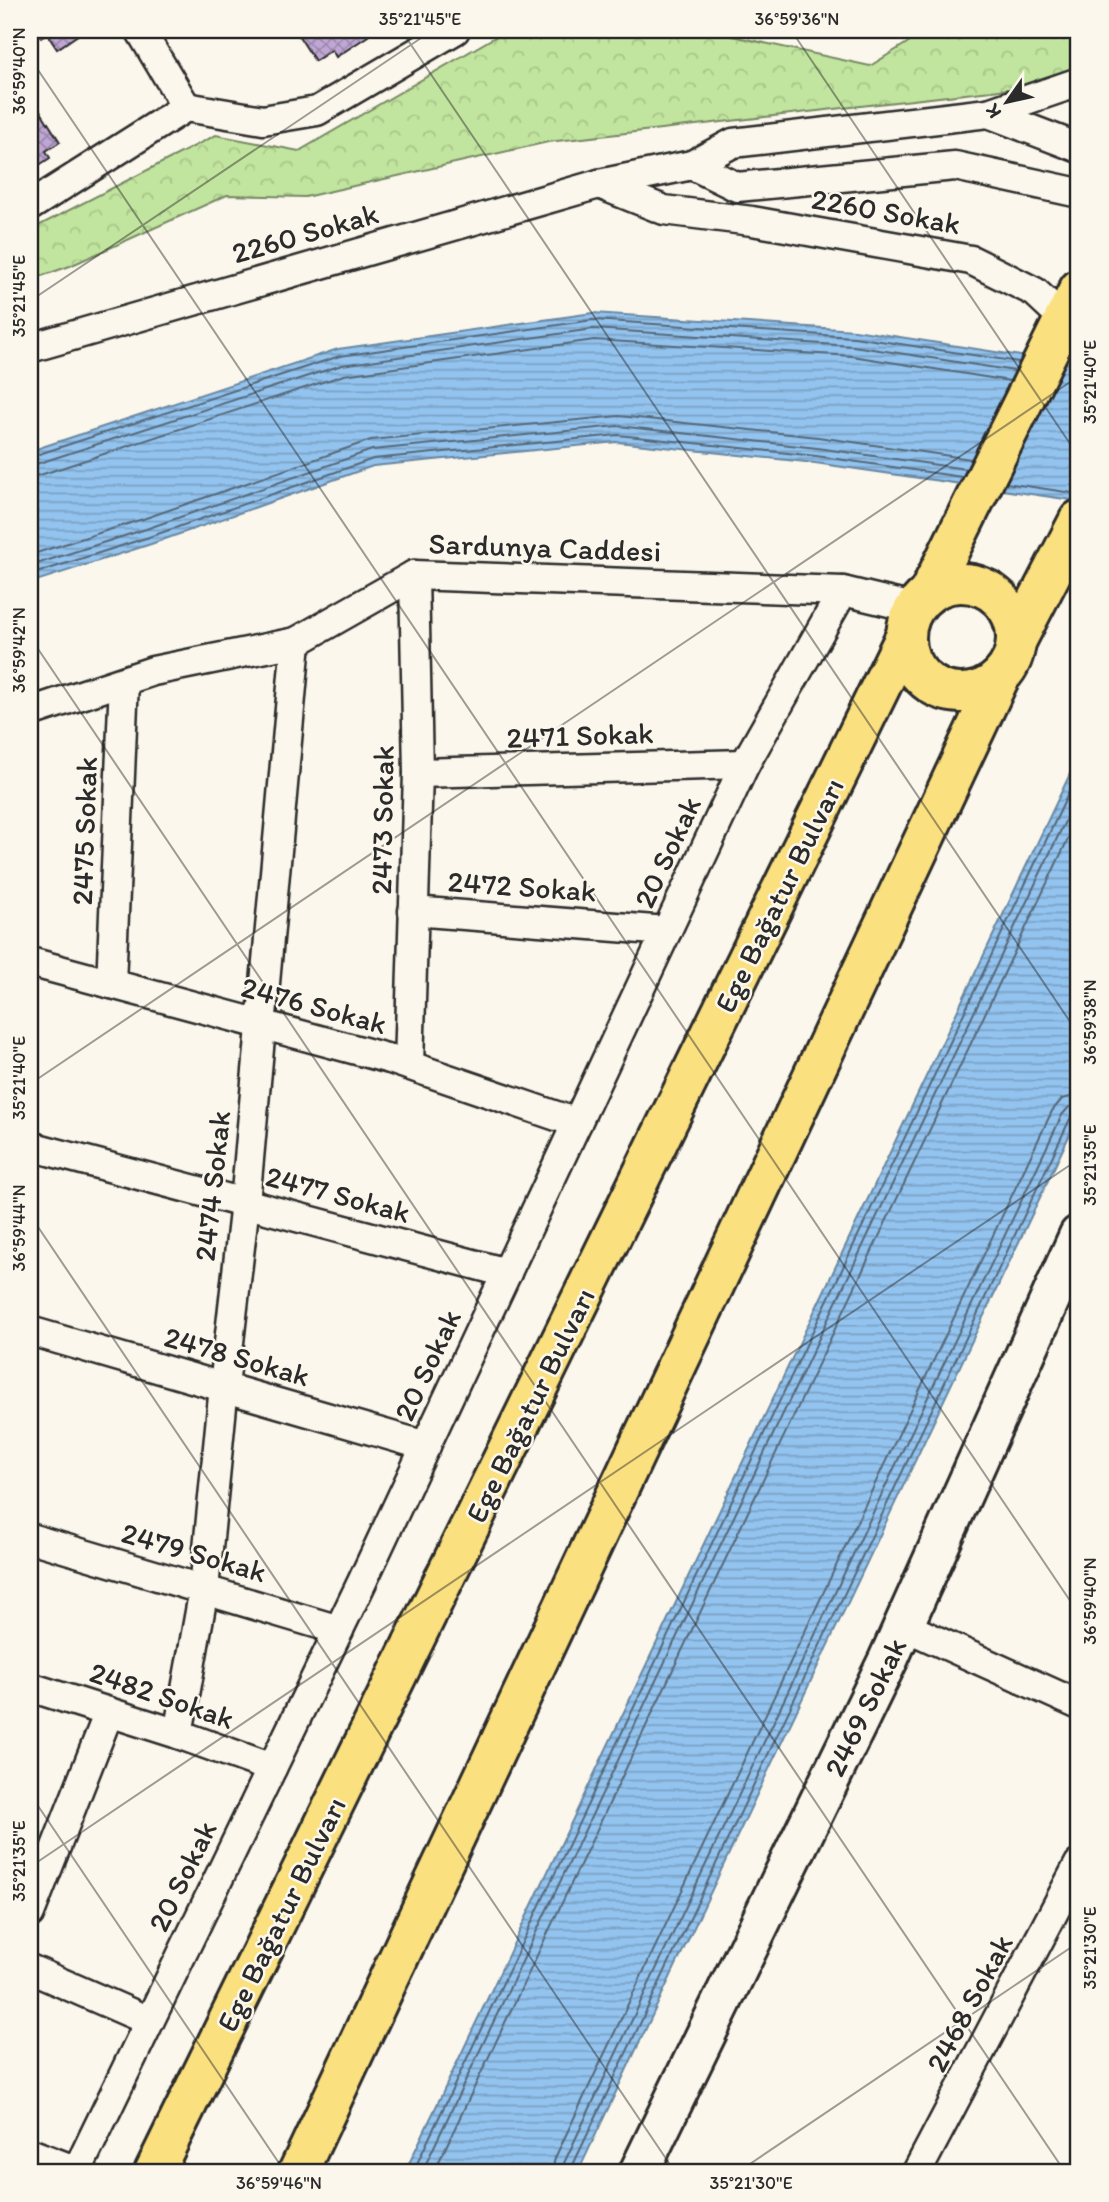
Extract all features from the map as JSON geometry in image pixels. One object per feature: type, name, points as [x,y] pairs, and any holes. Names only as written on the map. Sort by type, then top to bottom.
[{"type":"main road","name":"Ege Bağatur Bulvarı","points":[[154,2172],[916,612],[1072,304]]},
{"type":"main road","points":[[298,2172],[1000,677],[1011,661],[1016,642],[1079,520]]},
{"type":"main road","points":[[1000,677],[985,687],[967,693],[948,691],[932,684],[917,671],[909,655],[916,612],[945,584],[963,582],[980,586],[996,595],[1007,608],[1014,624],[1016,642]]},
{"type":"street","points":[[140,30],[186,107]]},
{"type":"street","points":[[30,206],[186,107],[263,120],[317,111],[455,30]]},
{"type":"street","points":[[988,113],[1079,82]]},
{"type":"street","name":"2260 Sokak","points":[[30,348],[599,184],[692,165],[733,144],[988,113],[1079,148]]},
{"type":"street","name":"2260 Sokak","points":[[692,165],[737,187],[955,166],[1079,192]]},
{"type":"street","name":"2260 Sokak","points":[[599,184],[664,210],[752,221],[971,260],[1035,292],[1072,304]]},
{"type":"street","name":"Sardunya Caddesi","points":[[30,712],[153,671],[296,642],[414,575],[843,591],[916,612]]},
{"type":"street","name":"2473 Sokak","points":[[409,1065],[418,773],[414,575]]},
{"type":"street","name":"20 Sokak","points":[[77,2171],[339,1630],[745,764],[843,591]]},
{"type":"street","name":"2474 Sokak","points":[[178,1734],[204,1589],[245,1203],[296,642]]},
{"type":"street","name":"2475 Sokak","points":[[111,984],[124,681]]},
{"type":"street","name":"2471 Sokak","points":[[418,773],[745,764]]},
{"type":"street","name":"2472 Sokak","points":[[413,911],[667,930]]},
{"type":"street","name":"2476 Sokak","points":[[30,962],[409,1065],[577,1123]]},
{"type":"street","name":"2477 Sokak","points":[[30,1146],[507,1273]]},
{"type":"street","name":"2469 Sokak","points":[[639,2172],[904,1626],[1079,1235]]},
{"type":"street","name":"2478 Sokak","points":[[30,1331],[426,1446]]},
{"type":"street","name":"2479 Sokak","points":[[30,1538],[339,1630]]},
{"type":"street","points":[[904,1626],[1079,1705]]},
{"type":"street","name":"2482 Sokak","points":[[30,1687],[178,1734],[272,1768]]},
{"type":"street","points":[[30,1913],[109,1712]]},
{"type":"street","name":"2468 Sokak","points":[[917,2172],[1079,1864]]},
{"type":"street","points":[[30,1969],[149,2021]]},
{"type":"street","points":[[30,2153],[77,2171]]},
{"type":"green space","points":[[507,30],[705,30],[870,66],[928,30],[1079,30],[1079,81],[548,142],[305,197],[227,195],[70,266],[30,280],[30,230],[216,135],[299,151]]},
{"type":"water","points":[[593,313],[855,330],[1079,365],[1079,501],[815,463],[617,442],[373,466],[151,544],[30,583],[30,451],[338,349]]},
{"type":"water","points":[[1079,755],[1079,1115],[578,2172],[405,2172]]},
{"type":"building","points":[[35,30],[85,30],[57,49],[47,34],[41,38]]},
{"type":"building","points":[[295,30],[364,30],[368,36],[336,57],[332,50],[315,61]]},
{"type":"building","points":[[36,104],[60,142],[46,151],[50,158],[30,171],[30,109]]}]
